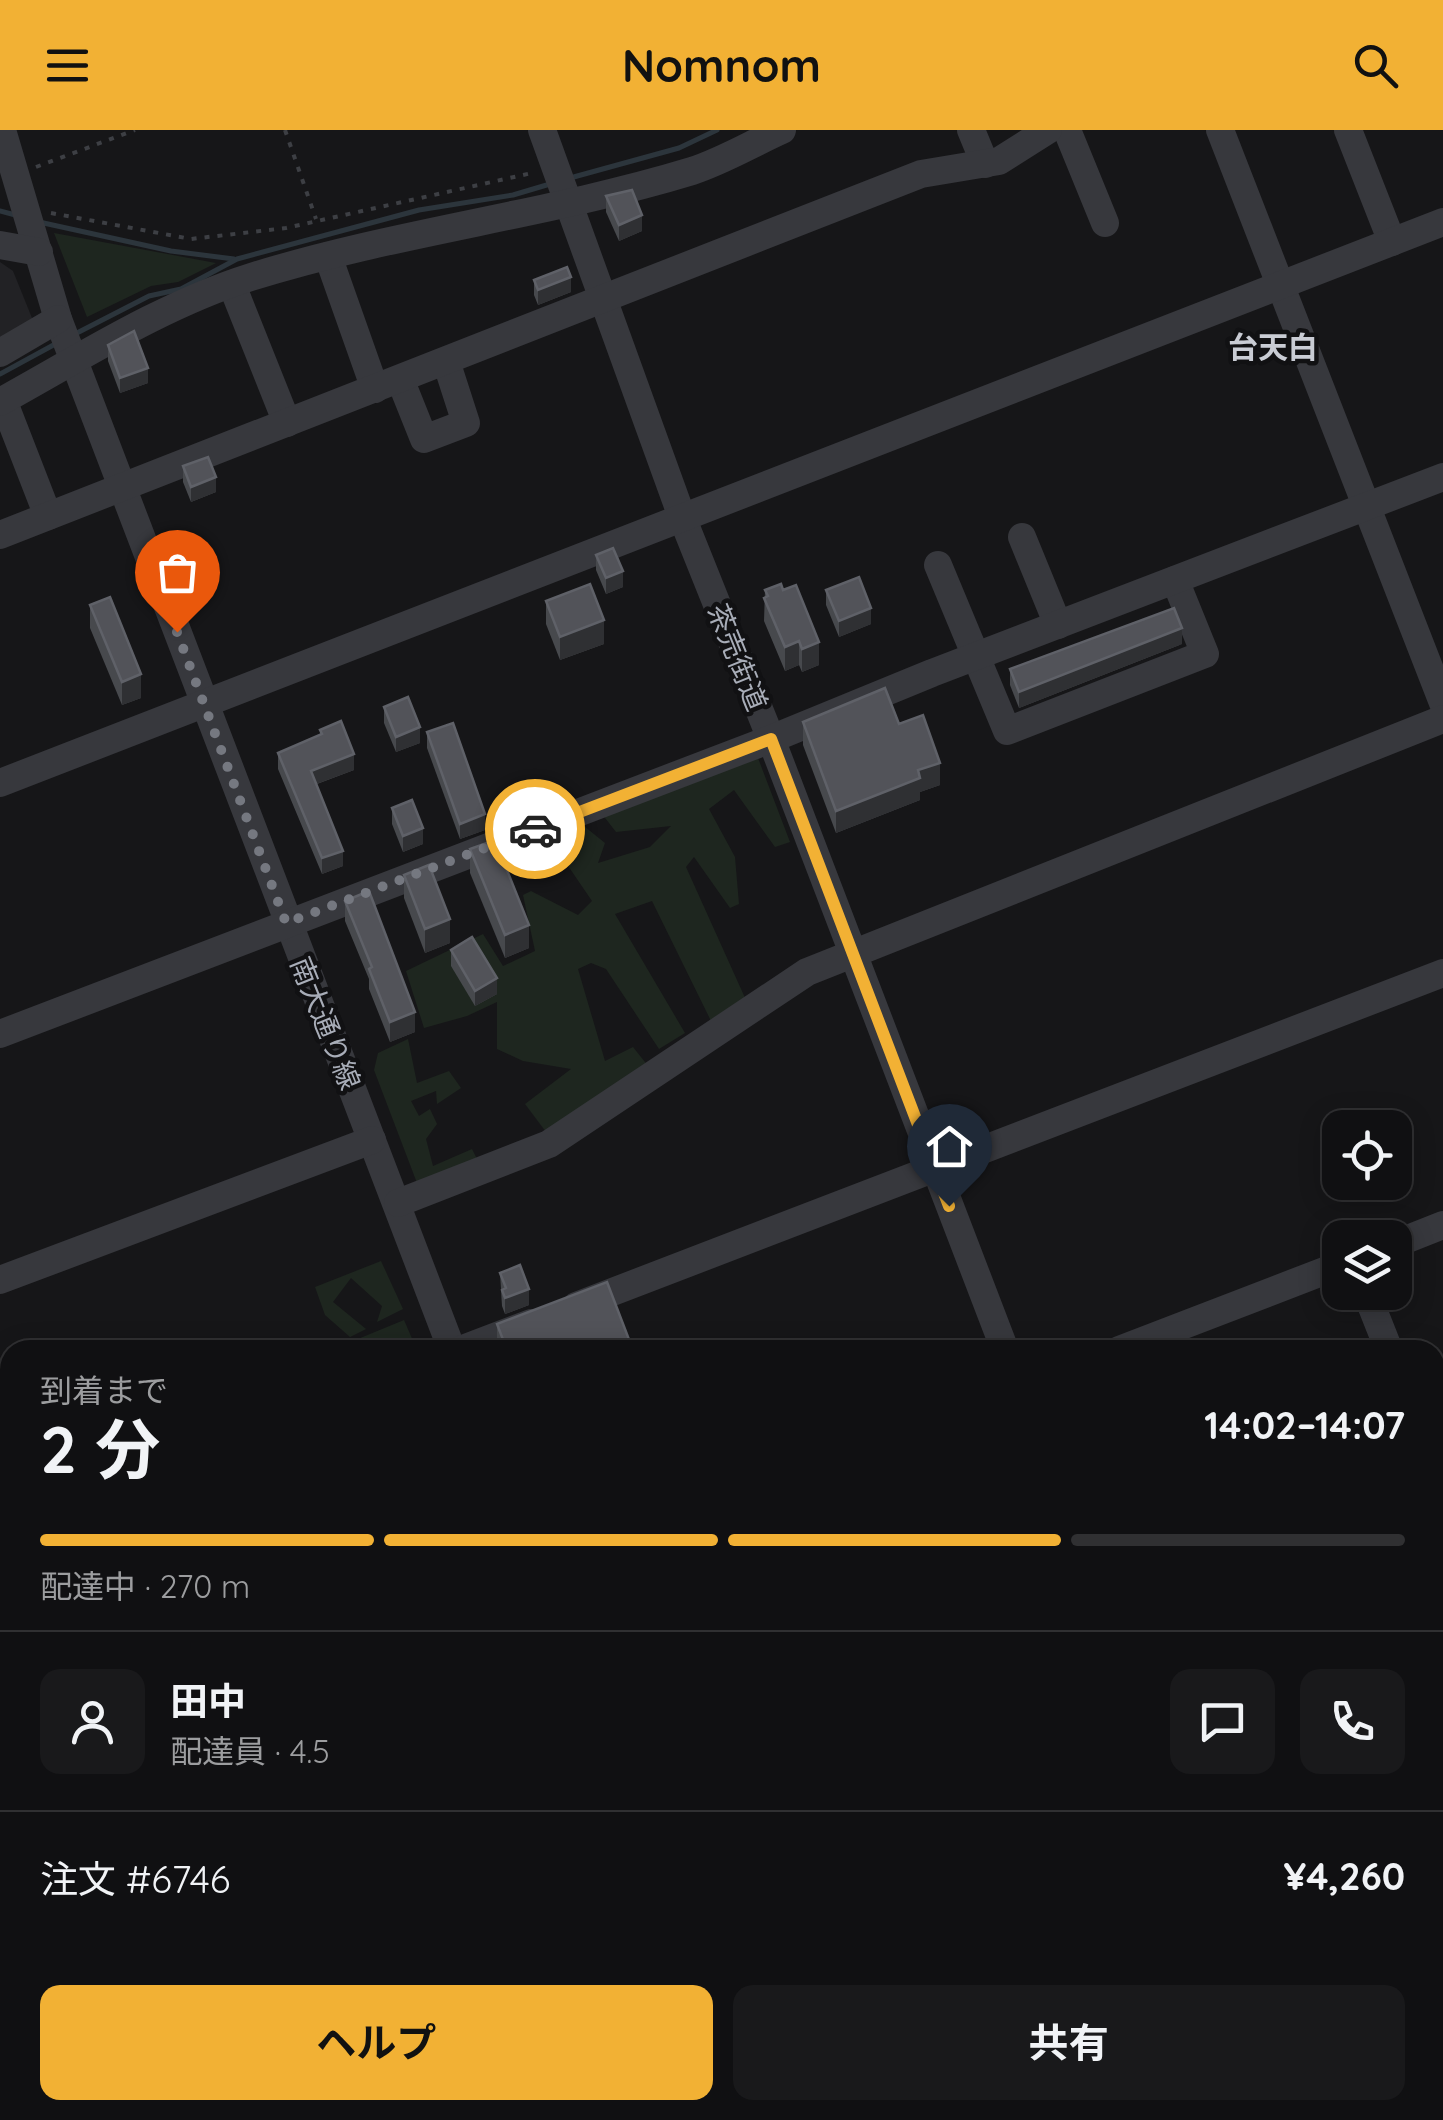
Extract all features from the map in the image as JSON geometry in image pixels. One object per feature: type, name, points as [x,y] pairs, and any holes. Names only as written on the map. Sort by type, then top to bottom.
[{"type":"street","name":"南大通り線","points":[[2,130],[58,319],[448,1340]]},
{"type":"street","name":"茶売街道","points":[[542,130],[682,517],[1001,1340]]},
{"type":"street","points":[[48,516],[2,401],[158,316],[232,285],[328,256],[696,170],[782,130]]},
{"type":"street","points":[[971,130],[985,164]]},
{"type":"street","points":[[0,534],[922,174],[999,161],[1048,130]]},
{"type":"street","points":[[1067,130],[1105,222]]},
{"type":"street","points":[[1220,130],[1443,703]]},
{"type":"street","points":[[1348,130],[1392,242]]},
{"type":"street","points":[[0,783],[1443,222]]},
{"type":"street","points":[[0,245],[38,252]]},
{"type":"street","points":[[328,256],[388,384],[424,440],[466,423],[446,361]]},
{"type":"street","points":[[232,285],[287,423]]},
{"type":"street","points":[[0,353],[58,319]]},
{"type":"street","points":[[0,1034],[1443,477]]},
{"type":"street","points":[[1022,538],[1058,625]]},
{"type":"street","points":[[938,566],[1007,731],[1206,654],[1175,580]]},
{"type":"street","points":[[398,1203],[550,1144],[808,972],[1443,719]]},
{"type":"street","points":[[486,1340],[1443,973]]},
{"type":"street","points":[[0,1280],[372,1140]]},
{"type":"street","points":[[1412,1237],[1443,1225]]},
{"type":"street","points":[[1150,1340],[1322,1272]]},
{"type":"street","points":[[1373,1310],[1384,1340]]},
{"type":"path","points":[[15,175],[135,130]]},
{"type":"path","points":[[285,130],[316,219]]},
{"type":"path","points":[[25,208],[190,238],[286,228],[556,167]]},
{"type":"shaded area","points":[[54,233],[216,263],[178,282],[151,286],[87,317]]},
{"type":"shaded area","points":[[0,262],[13,271],[34,323],[0,344]]},
{"type":"shaded area","points":[[758,758],[790,842],[775,847],[734,790],[709,809],[735,857],[739,904],[730,908],[694,857],[686,867],[746,1000],[711,1021],[652,901],[615,914],[685,1033],[659,1049],[606,969],[591,963],[578,969],[605,1061],[633,1047],[649,1067],[546,1132],[525,1104],[571,1069],[523,1061],[497,1049],[497,1002],[467,1016],[424,1028],[406,971],[483,934],[503,966],[535,951],[523,895],[531,891],[578,915],[592,901],[564,860],[516,875],[508,852],[579,822],[605,843],[598,863],[650,847],[671,826],[616,832],[602,814]]},
{"type":"shaded area","points":[[408,1039],[417,1083],[449,1071],[461,1088],[437,1104],[436,1091],[411,1101],[419,1116],[430,1109],[437,1124],[426,1139],[433,1166],[472,1149],[479,1163],[417,1183],[374,1070],[378,1053]]},
{"type":"shaded area","points":[[381,1261],[403,1309],[377,1322],[382,1306],[351,1278],[333,1302],[366,1329],[350,1337],[325,1315],[315,1287]]},
{"type":"shaded area","points":[[404,1320],[413,1340],[355,1340]]},
{"type":"building","points":[[632,190],[642,215],[619,225],[606,196]]},
{"type":"building","points":[[567,267],[571,277],[538,290],[534,280]]},
{"type":"building","points":[[134,331],[148,368],[120,378],[108,345]]},
{"type":"building","points":[[208,457],[216,477],[191,487],[183,466]]},
{"type":"building","points":[[613,548],[623,571],[606,578],[596,555]]},
{"type":"building","points":[[859,577],[871,608],[839,621],[826,590]]},
{"type":"building","points":[[590,584],[604,620],[560,637],[546,601]]},
{"type":"building","points":[[781,584],[783,590],[796,585],[819,642],[802,649],[799,641],[785,647],[764,598],[768,596],[765,590]]},
{"type":"building","points":[[110,597],[141,674],[122,682],[90,605]]},
{"type":"building","points":[[1174,608],[1182,628],[1019,692],[1010,669]]},
{"type":"building","points":[[885,688],[899,724],[923,715],[940,763],[918,770],[920,778],[836,811],[803,722]]},
{"type":"building","points":[[408,697],[420,727],[396,737],[384,707]]},
{"type":"building","points":[[341,721],[354,754],[311,771],[343,851],[322,858],[278,753]]},
{"type":"building","points":[[453,723],[485,814],[460,824],[427,732]]},
{"type":"building","points":[[412,800],[423,828],[403,836],[392,808]]},
{"type":"building","points":[[495,840],[529,925],[505,935],[470,849]]},
{"type":"building","points":[[429,865],[450,919],[425,929],[404,875]]},
{"type":"building","points":[[369,891],[415,1012],[390,1022],[345,901]]},
{"type":"building","points":[[472,937],[497,978],[475,991],[451,950]]},
{"type":"building","points":[[520,1265],[529,1289],[505,1298],[500,1273]]},
{"type":"building","points":[[607,1282],[629,1340],[503,1340],[497,1324]]},
{"type":"waterway","points":[[570,178],[679,148],[717,130]]},
{"type":"waterway","points":[[73,335],[149,296],[181,289],[237,259],[419,210],[513,195],[550,184]]},
{"type":"waterway","points":[[0,211],[19,216]]},
{"type":"waterway","points":[[39,222],[171,251],[234,259]]},
{"type":"waterway","points":[[0,374],[59,342]]},
{"type":"way so far","points":[[177,632],[286,923],[535,829]]},
{"type":"district","name":"台天白","points":[[1273,347]]},
{"type":"route","points":[[535,829],[771,739],[949,1206]]}]
